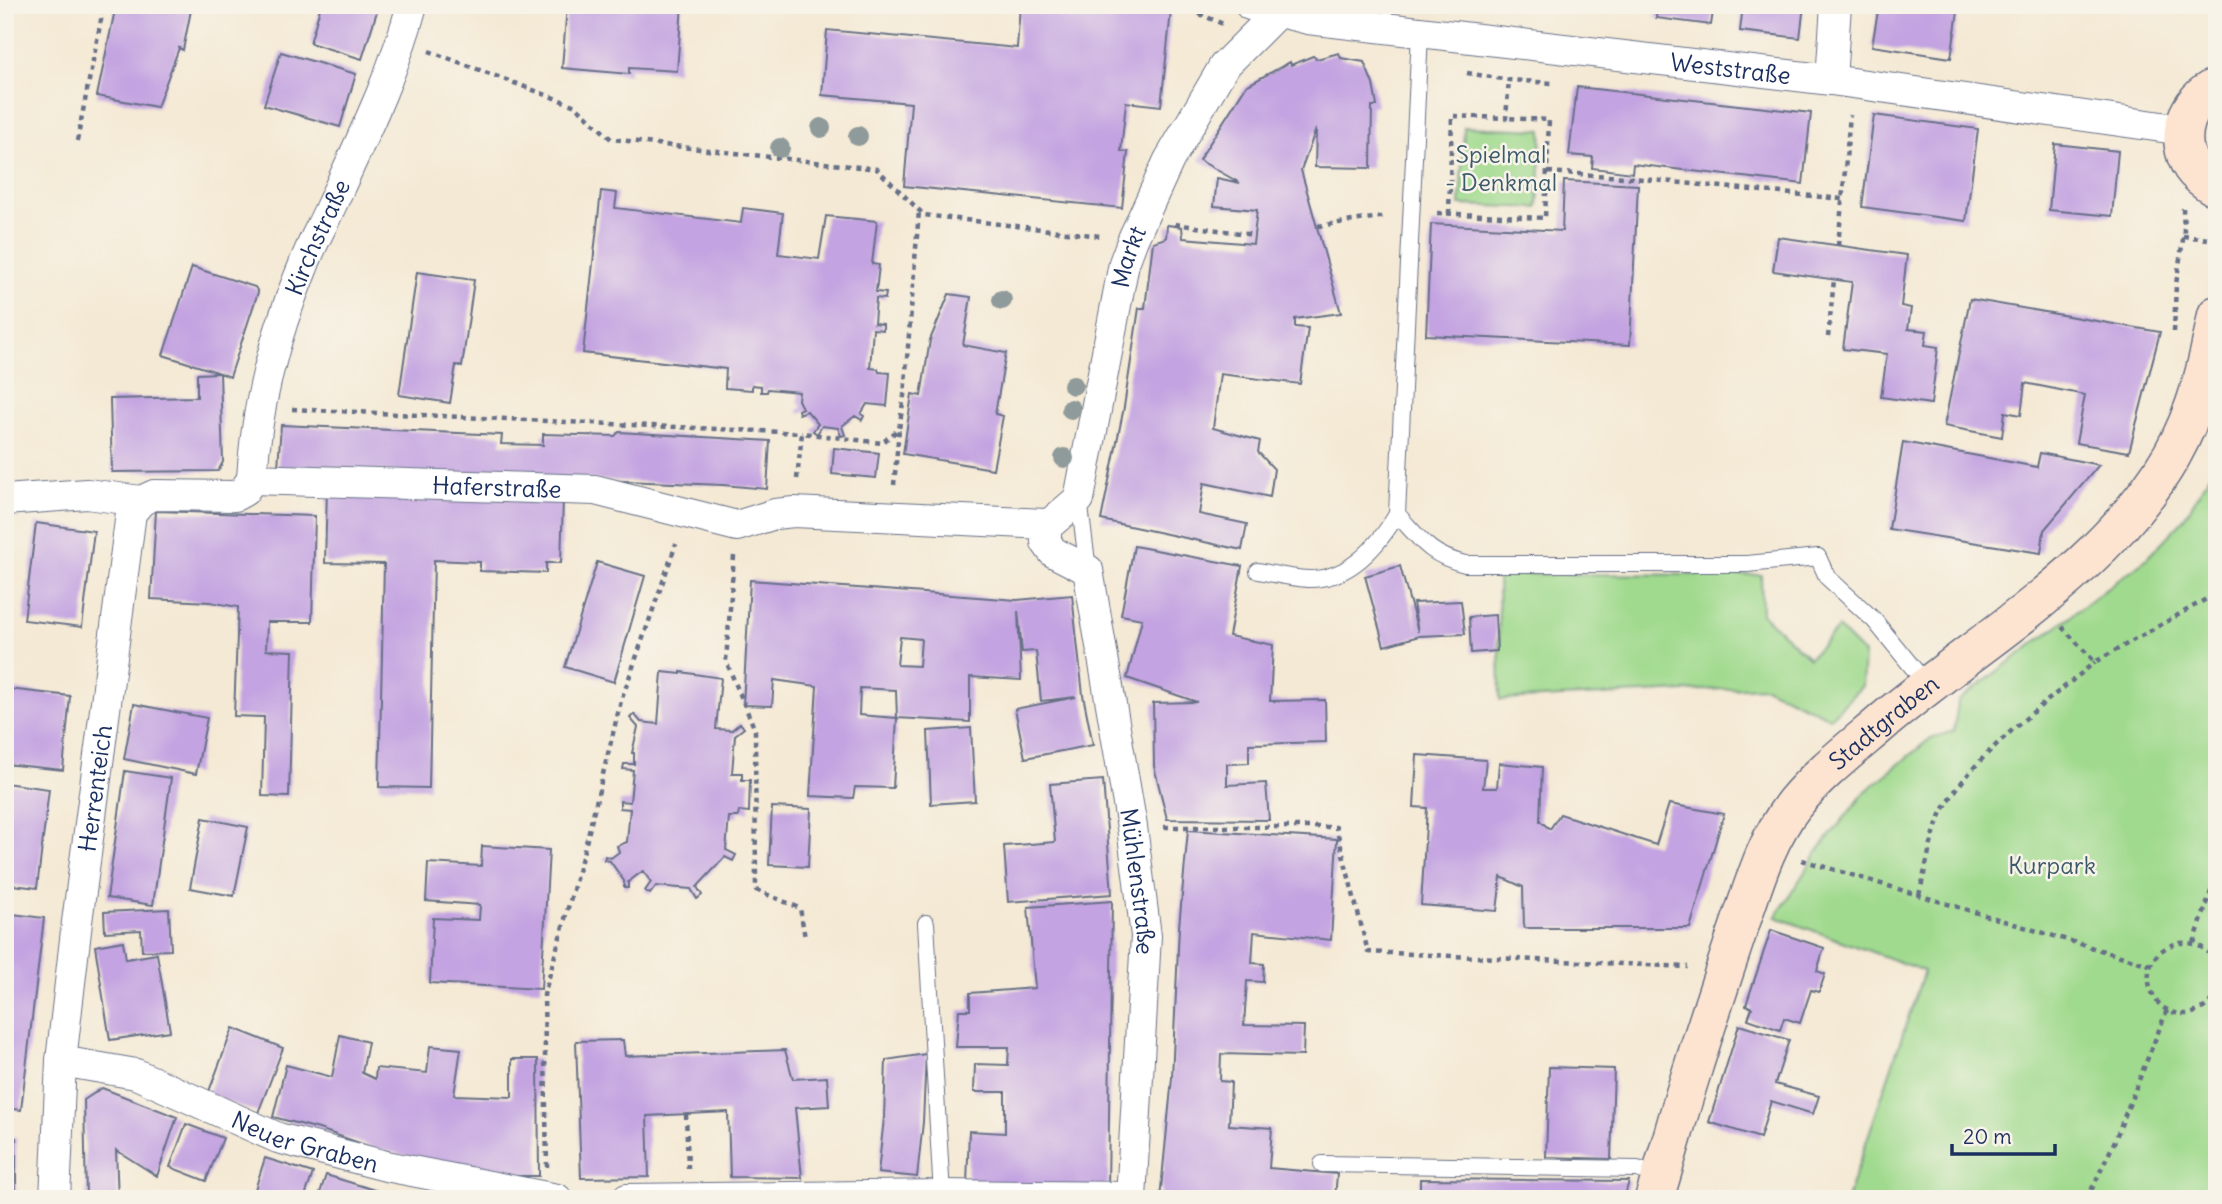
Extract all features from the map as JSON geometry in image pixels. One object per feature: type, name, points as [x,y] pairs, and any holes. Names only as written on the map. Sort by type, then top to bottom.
[{"type":"street","name":"Kirchstraße","points":[[252,479],[254,442],[278,340],[303,266],[374,112],[402,41],[412,5]]},
{"type":"street","points":[[1836,5],[1842,81]]},
{"type":"street","name":"Weststraße","points":[[1269,8],[1308,19],[1842,81],[2183,130]]},
{"type":"street","name":"Markt","points":[[1079,499],[1124,263],[1169,160],[1223,66],[1269,8]]},
{"type":"street","points":[[2211,72],[2188,114],[2183,130],[2184,148],[2190,165],[2202,178],[2217,188]]},
{"type":"street","name":"Stadtgraben","points":[[1658,1187],[1692,1069],[1763,856],[1794,805],[1825,772],[1927,685],[2039,602],[2119,528],[2150,491],[2174,452],[2196,403],[2208,364],[2217,315]]},
{"type":"street","points":[[5,500],[87,494],[141,501],[153,495],[235,496],[244,491],[252,479]]},
{"type":"street","name":"Haferstraße","points":[[252,479],[595,490],[737,526]]},
{"type":"street","points":[[737,526],[775,514],[794,512],[1046,524],[1079,499]]},
{"type":"street","name":"Herrenteich","points":[[55,1199],[61,1061],[76,922],[128,531],[131,513],[141,501]]},
{"type":"street","points":[[1046,524],[1046,542],[1052,552],[1088,570]]},
{"type":"street","name":"Mühlenstraße","points":[[1088,570],[1132,827],[1146,936],[1131,1198]]},
{"type":"street","name":"Neuer Graben","points":[[61,1061],[136,1074],[278,1138],[386,1166],[557,1199]]},
{"type":"street","points":[[646,1198],[942,1195],[1131,1198]]},
{"type":"lane","points":[[1258,571],[1310,579],[1343,572],[1366,556],[1397,514],[1420,33]]},
{"type":"lane","points":[[1079,499],[1088,570]]},
{"type":"lane","points":[[1397,514],[1425,545],[1445,559],[1465,564],[1747,564],[1818,557],[1828,577],[1874,620],[1927,685]]},
{"type":"lane","points":[[926,923],[942,1195]]},
{"type":"lane","points":[[1322,1164],[1637,1169],[1658,1187]]},
{"type":"path","points":[[77,141],[104,5]]},
{"type":"path","points":[[2211,72],[2215,35],[2214,5]]},
{"type":"path","points":[[402,41],[576,106],[611,139],[877,169],[923,215],[1254,235]]},
{"type":"path","points":[[1506,118],[1511,43]]},
{"type":"path","points":[[1838,246],[1842,199],[1842,81]]},
{"type":"path","points":[[1318,226],[1413,212],[1449,214],[1545,218],[1549,120],[1452,116],[1449,214]]},
{"type":"path","points":[[1548,172],[1842,199]]},
{"type":"path","points":[[895,477],[919,211]]},
{"type":"path","points":[[2183,236],[2217,240]]},
{"type":"path","points":[[1828,337],[1834,280]]},
{"type":"path","points":[[261,408],[802,433],[882,443],[898,429]]},
{"type":"path","points":[[798,467],[802,433]]},
{"type":"path","points":[[547,1168],[544,995],[621,701],[687,513]]},
{"type":"path","points":[[737,526],[726,661],[755,730],[756,890],[800,908],[805,938]]},
{"type":"path","points":[[1919,895],[1937,826],[1954,791],[1981,760],[2095,662],[2217,593]]},
{"type":"path","points":[[2039,602],[2095,662]]},
{"type":"path","points":[[1132,827],[1336,827],[1368,952],[1725,969]]},
{"type":"path","points":[[1763,856],[1811,862],[2150,965]]},
{"type":"path","points":[[2194,943],[2217,873]]},
{"type":"path","points":[[2217,963],[2211,954],[2194,943],[2171,944],[2161,951],[2150,965],[2148,982],[2158,1003],[2178,1014],[2200,1011],[2217,993]]},
{"type":"path","points":[[2087,1199],[2113,1145],[2168,1010]]},
{"type":"path","points":[[686,1114],[689,1196]]},
{"type":"path","points":[[2213,1199],[2217,1189]]},
{"type":"green space","name":"Spielmal - Denkmal","points":[[1464,127],[1542,130],[1538,208],[1460,205]]},
{"type":"green space","name":"Kurpark","points":[[2217,463],[2217,1199],[1847,1199],[1924,971],[1776,917],[1820,848],[1866,791],[1931,738],[1954,731],[1958,701],[2146,559],[2183,520]]},
{"type":"green space","points":[[1498,574],[1761,575],[1762,614],[1809,658],[1838,628],[1864,654],[1862,686],[1830,718],[1765,687],[1500,700]]},
{"type":"building","points":[[116,5],[192,5],[183,50],[179,48],[157,107],[97,96]]},
{"type":"building","points":[[321,5],[379,5],[362,59],[310,43]]},
{"type":"building","points":[[567,5],[682,5],[677,71],[629,68],[629,74],[562,68]]},
{"type":"building","points":[[1020,5],[1108,5],[1171,11],[1161,106],[1126,102],[1121,151],[1128,152],[1122,208],[904,186],[911,103],[822,95],[827,30],[1017,48]]},
{"type":"building","points":[[1657,5],[1714,5],[1711,25],[1656,18]]},
{"type":"building","points":[[1743,5],[1804,5],[1800,38],[1740,31]]},
{"type":"building","points":[[1879,5],[1959,5],[1951,58],[1872,46]]},
{"type":"building","points":[[281,52],[356,74],[340,127],[264,105]]},
{"type":"building","points":[[1339,53],[1341,58],[1364,62],[1373,84],[1377,106],[1372,106],[1371,168],[1315,167],[1316,129],[1301,170],[1341,313],[1295,319],[1295,327],[1308,328],[1300,384],[1220,374],[1213,428],[1260,441],[1258,452],[1274,469],[1270,497],[1204,483],[1199,514],[1247,524],[1242,550],[1101,520],[1124,407],[1139,308],[1145,308],[1153,242],[1166,238],[1167,225],[1182,227],[1183,238],[1253,244],[1257,210],[1214,206],[1217,178],[1240,183],[1199,160],[1246,86],[1290,62],[1291,65],[1313,56],[1317,59]]},
{"type":"building","points":[[1577,87],[1811,113],[1803,184],[1633,164],[1632,173],[1592,168],[1593,157],[1569,155]]},
{"type":"building","points":[[1874,115],[1978,129],[1966,221],[1862,207]]},
{"type":"building","points":[[2055,144],[2118,151],[2112,216],[2049,210]]},
{"type":"building","points":[[1564,181],[1638,185],[1630,345],[1426,335],[1431,224],[1562,231]]},
{"type":"building","points":[[601,191],[617,193],[615,208],[741,223],[743,208],[783,213],[778,254],[819,259],[826,216],[877,221],[872,264],[879,265],[876,292],[886,293],[885,299],[876,298],[874,323],[883,324],[883,330],[873,329],[870,368],[890,373],[887,406],[867,404],[861,414],[864,416],[862,420],[855,416],[842,426],[845,435],[841,436],[838,428],[822,426],[817,434],[813,431],[818,424],[807,411],[799,414],[798,410],[802,408],[798,400],[799,392],[768,389],[767,392],[761,392],[761,386],[752,385],[752,390],[725,388],[726,369],[583,353]]},
{"type":"building","points":[[1778,237],[1907,255],[1901,306],[1911,308],[1908,329],[1927,331],[1925,345],[1938,347],[1931,404],[1881,397],[1887,354],[1843,349],[1852,282],[1773,271]]},
{"type":"building","points":[[192,267],[255,287],[258,292],[230,377],[163,355]]},
{"type":"building","points":[[417,272],[474,280],[462,367],[456,365],[450,403],[399,395]]},
{"type":"building","points":[[949,294],[971,297],[963,345],[1006,353],[995,414],[1003,416],[993,469],[903,454],[912,394],[921,396],[930,340]]},
{"type":"building","points":[[1970,299],[2160,332],[2129,452],[2076,443],[2085,395],[2025,383],[2021,415],[2005,412],[2002,437],[1944,426]]},
{"type":"building","points":[[220,373],[223,462],[218,471],[112,472],[110,399],[197,397],[197,374]]},
{"type":"building","points":[[281,425],[502,435],[501,444],[543,445],[543,434],[615,436],[619,432],[770,441],[767,489],[278,467]]},
{"type":"building","points":[[1903,442],[2037,467],[2040,453],[2099,465],[2044,530],[2041,553],[1889,529]]},
{"type":"building","points":[[834,448],[879,453],[876,478],[832,474]]},
{"type":"building","points":[[327,489],[563,499],[561,563],[546,563],[546,573],[480,571],[480,562],[434,560],[429,788],[379,787],[384,564],[325,563]]},
{"type":"building","points":[[156,511],[315,516],[312,622],[267,622],[266,650],[293,651],[289,797],[262,796],[264,717],[234,716],[238,607],[210,602],[151,599]]},
{"type":"building","points":[[36,523],[94,531],[82,627],[24,620]]},
{"type":"building","points":[[1134,546],[1242,566],[1229,636],[1273,645],[1270,701],[1325,700],[1326,742],[1249,744],[1249,763],[1227,764],[1227,785],[1266,783],[1269,820],[1167,819],[1154,766],[1153,703],[1197,702],[1127,678],[1142,619],[1121,615]]},
{"type":"building","points":[[597,562],[645,576],[614,682],[565,667]]},
{"type":"building","points":[[1400,566],[1418,632],[1413,603],[1461,601],[1465,634],[1419,636],[1384,646],[1365,576]]},
{"type":"building","points":[[750,580],[1017,600],[1072,595],[1083,695],[1093,745],[1025,758],[1015,709],[1076,697],[1041,701],[1036,651],[1022,652],[1018,611],[1021,680],[970,677],[970,722],[897,718],[893,788],[855,787],[853,798],[810,796],[817,686],[774,680],[772,706],[743,705]],"holes":[[[900,637],[921,639],[919,666],[897,665]],[[860,688],[896,690],[897,718],[859,715]]]},
{"type":"building","points":[[1495,615],[1497,651],[1471,653],[1469,617]]},
{"type":"building","points":[[662,672],[721,678],[716,729],[732,730],[740,723],[744,728],[735,735],[732,773],[742,773],[742,780],[750,780],[749,812],[739,811],[738,817],[729,817],[726,850],[736,855],[733,861],[725,857],[697,887],[702,895],[697,899],[691,889],[656,886],[650,894],[645,891],[651,882],[643,871],[628,882],[628,888],[624,888],[624,881],[610,861],[604,860],[605,856],[611,858],[619,852],[617,846],[627,842],[630,809],[620,808],[620,801],[630,802],[633,770],[623,769],[624,764],[634,764],[632,753],[638,727],[630,718],[634,714],[641,722],[658,724]]},
{"type":"building","points":[[8,689],[70,696],[63,770],[5,764]]},
{"type":"building","points":[[134,704],[207,718],[196,774],[124,759]]},
{"type":"building","points":[[971,728],[975,801],[931,804],[928,731]]},
{"type":"building","points":[[1417,755],[1486,760],[1483,788],[1497,788],[1499,763],[1542,767],[1540,821],[1550,829],[1560,814],[1656,845],[1669,804],[1724,814],[1690,928],[1524,928],[1523,887],[1501,877],[1497,911],[1421,905],[1427,808],[1414,807]]},
{"type":"building","points":[[125,771],[171,778],[153,905],[107,898]]},
{"type":"building","points":[[1103,780],[1112,894],[1008,902],[1004,846],[1055,842],[1050,784]]},
{"type":"building","points":[[5,783],[49,789],[37,888],[5,884]]},
{"type":"building","points":[[772,807],[811,809],[808,867],[769,865]]},
{"type":"building","points":[[203,818],[248,827],[234,896],[190,888]]},
{"type":"building","points":[[1188,830],[1337,839],[1331,940],[1254,932],[1252,963],[1264,964],[1263,982],[1247,981],[1244,1025],[1304,1026],[1303,1056],[1221,1054],[1220,1081],[1231,1082],[1229,1125],[1272,1128],[1269,1168],[1337,1174],[1335,1199],[1160,1199],[1172,1078],[1179,927]]},
{"type":"building","points":[[482,846],[549,850],[541,989],[430,983],[433,918],[479,920],[480,905],[426,901],[428,863],[481,866]]},
{"type":"building","points":[[1112,901],[1108,1190],[967,1184],[969,1131],[1005,1133],[1005,1092],[974,1092],[975,1064],[1008,1065],[1009,1047],[956,1047],[959,1010],[970,1010],[970,993],[1035,988],[1028,907]]},
{"type":"building","points":[[169,909],[171,950],[142,951],[141,930],[105,932],[104,912]]},
{"type":"building","points":[[5,913],[44,918],[21,1110],[5,1108]]},
{"type":"building","points":[[1771,930],[1824,948],[1817,971],[1825,974],[1819,992],[1811,990],[1800,1023],[1784,1018],[1780,1030],[1748,1019],[1752,1008],[1746,1005]]},
{"type":"building","points":[[123,941],[126,959],[157,954],[170,1031],[110,1040],[95,946]]},
{"type":"building","points":[[1739,1025],[1789,1040],[1775,1084],[1819,1096],[1813,1114],[1771,1101],[1760,1138],[1709,1122]]},
{"type":"building","points":[[233,1028],[283,1048],[258,1113],[208,1094]]},
{"type":"building","points":[[340,1035],[368,1042],[362,1073],[375,1079],[376,1068],[427,1073],[430,1046],[461,1049],[454,1095],[512,1097],[512,1059],[538,1059],[539,1176],[486,1176],[371,1147],[273,1117],[286,1065],[332,1077]]},
{"type":"building","points":[[623,1040],[625,1056],[785,1050],[793,1079],[827,1077],[829,1106],[795,1108],[802,1178],[730,1177],[728,1112],[647,1116],[649,1177],[581,1178],[576,1041]]},
{"type":"building","points":[[926,1054],[917,1177],[878,1173],[884,1118],[886,1060]]},
{"type":"building","points":[[1549,1067],[1614,1069],[1611,1159],[1546,1157]]},
{"type":"building","points":[[102,1088],[177,1117],[157,1176],[116,1150],[118,1199],[86,1199],[84,1100]]},
{"type":"building","points":[[186,1124],[223,1138],[206,1181],[170,1167]]},
{"type":"building","points":[[5,1138],[16,1138],[16,1196],[5,1196]]},
{"type":"building","points":[[265,1158],[313,1173],[304,1199],[252,1199]]},
{"type":"building","points":[[326,1175],[381,1192],[379,1199],[318,1199]]},
{"type":"building","points":[[1420,1179],[1629,1181],[1624,1199],[1420,1199]]}]
